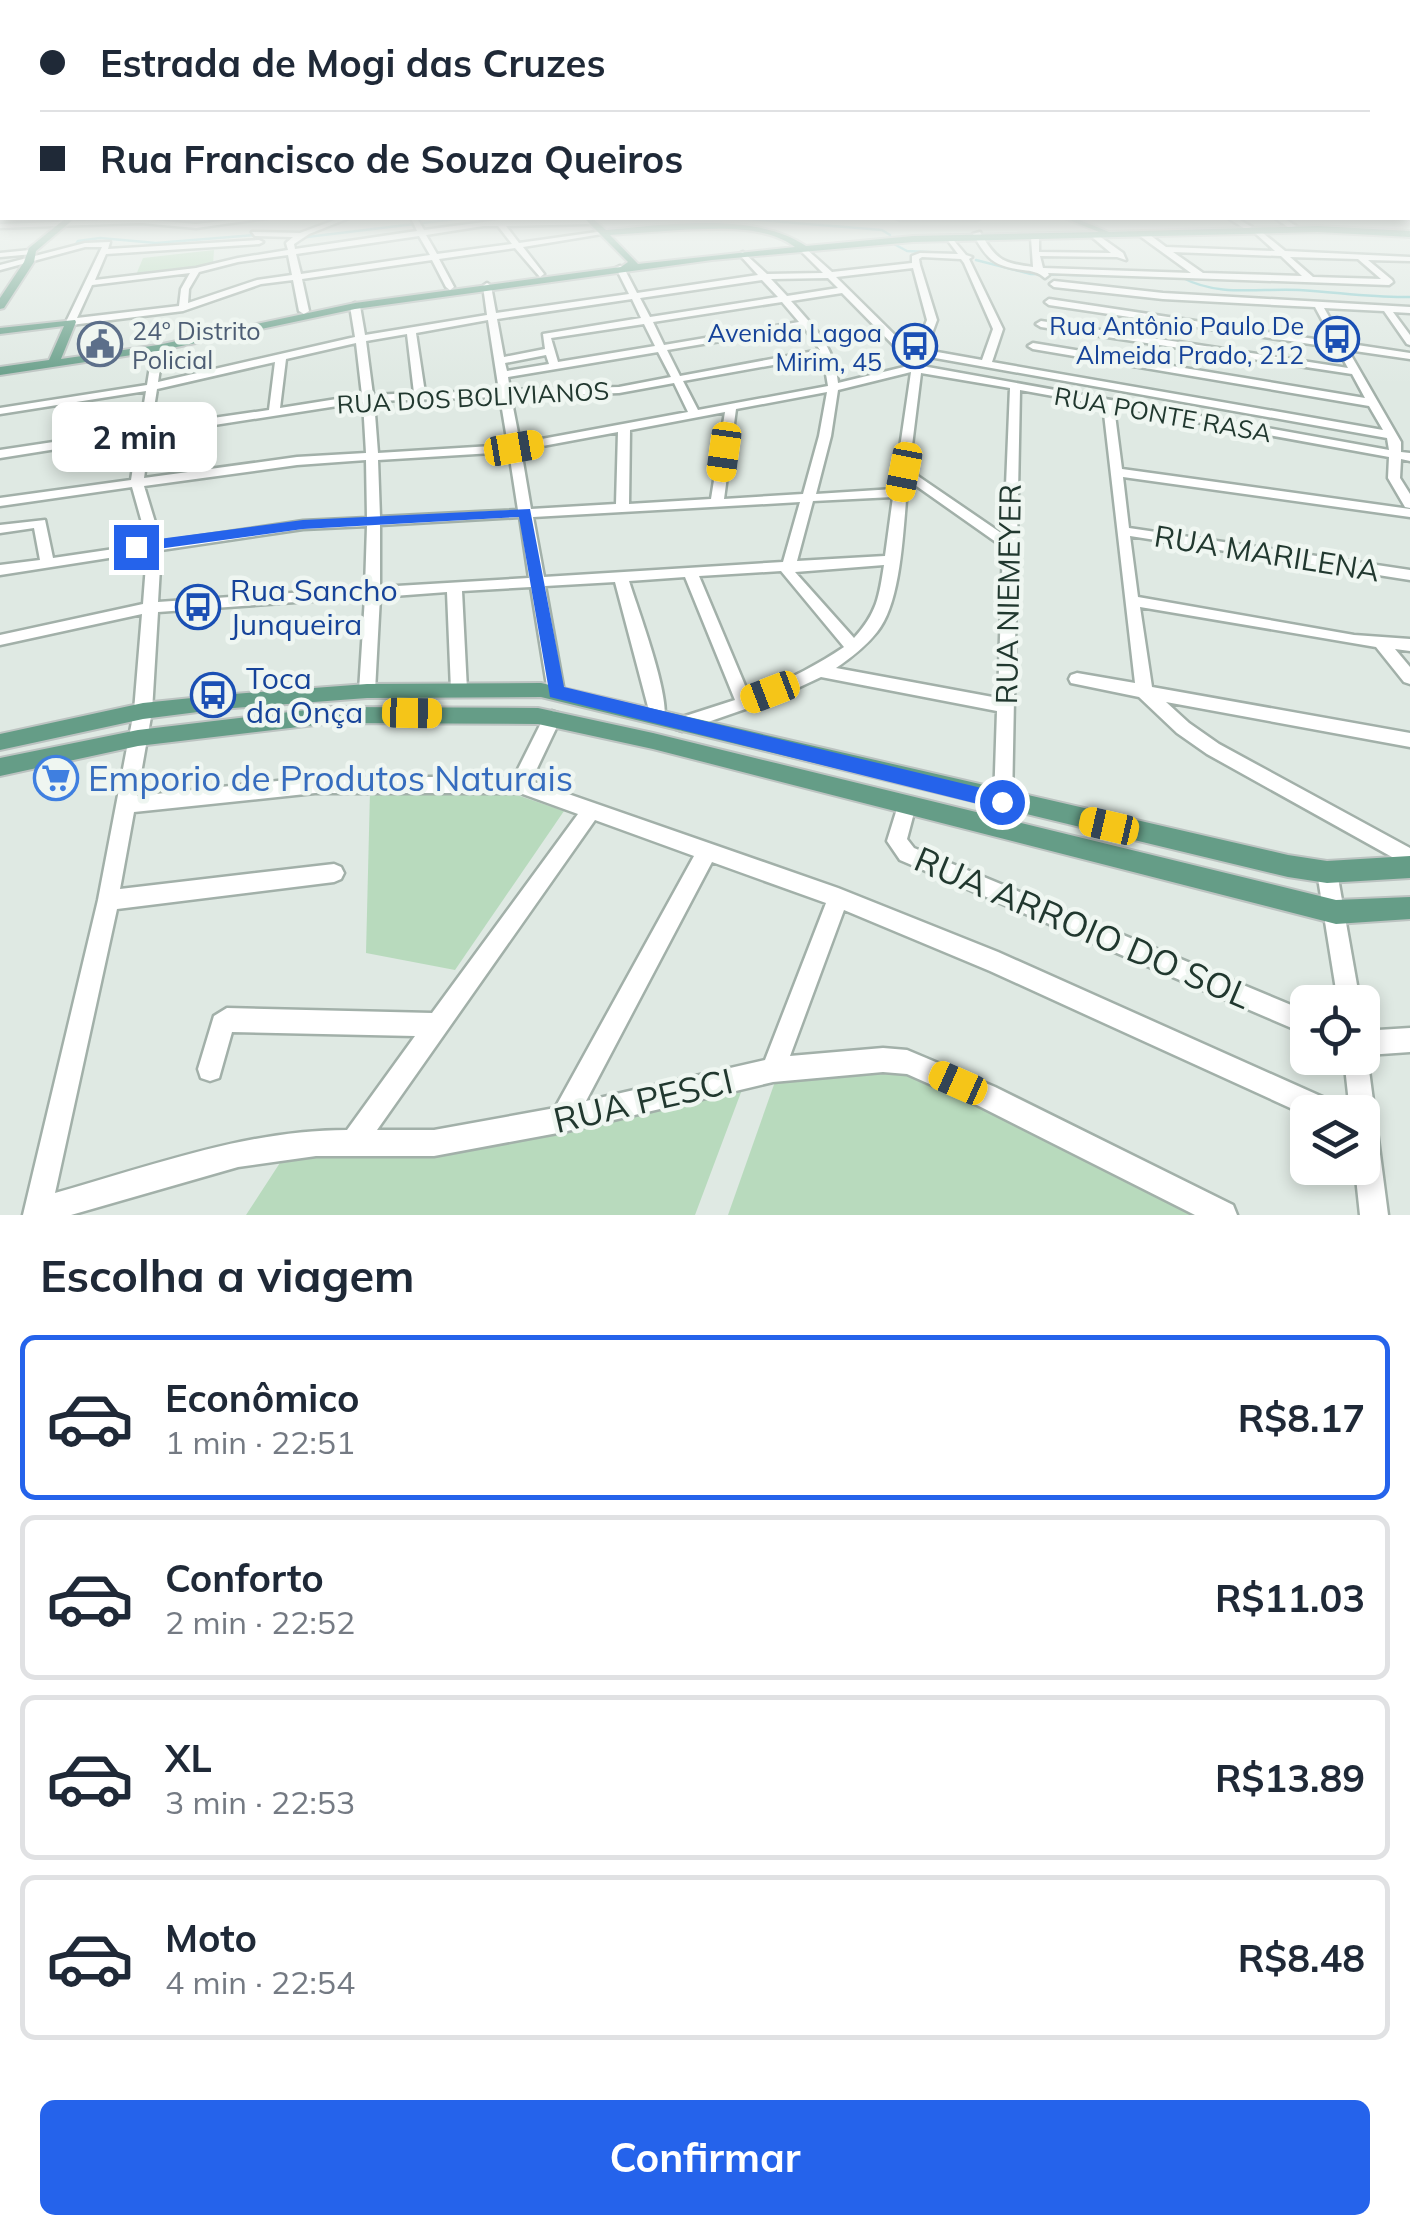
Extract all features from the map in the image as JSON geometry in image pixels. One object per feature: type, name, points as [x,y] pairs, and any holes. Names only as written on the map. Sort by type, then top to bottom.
[{"type":"main road","points":[[55,362],[304,311],[556,272]]},
{"type":"main road","points":[[0,368],[158,348],[355,306],[592,272]]},
{"type":"main road","points":[[0,306],[6,289]]},
{"type":"main road","points":[[286,320],[304,311]]},
{"type":"main road","points":[[0,331],[71,322],[55,362]]},
{"type":"main road","points":[[0,742],[143,712],[367,691],[556,692],[1002,802],[1327,872],[1410,867]]},
{"type":"main road","points":[[0,767],[138,738],[366,713],[552,718],[1336,912],[1410,908]]},
{"type":"street","points":[[71,322],[96,272]]},
{"type":"street","points":[[91,283],[182,272]]},
{"type":"street","points":[[183,308],[185,289],[195,272]]},
{"type":"street","points":[[295,272],[304,311]]},
{"type":"street","points":[[71,322],[183,308],[252,284],[333,272]]},
{"type":"street","points":[[442,272],[450,287]]},
{"type":"street","points":[[622,272],[695,414]]},
{"type":"street","points":[[759,272],[831,363],[832,388],[808,499],[788,567],[794,584],[854,648]]},
{"type":"street","points":[[825,272],[918,361]]},
{"type":"street","points":[[0,411],[152,387],[361,340],[491,317],[764,277],[857,272]]},
{"type":"street","points":[[682,724],[820,671],[854,648],[883,612],[918,361],[932,320],[918,272]]},
{"type":"street","points":[[971,272],[998,329],[986,364]]},
{"type":"street","points":[[1031,272],[1163,296],[1410,310]]},
{"type":"street","points":[[1024,371],[1048,302],[1044,272]]},
{"type":"street","points":[[1046,276],[1140,272],[1384,283],[1389,280],[1379,272]]},
{"type":"street","points":[[1196,272],[1200,275]]},
{"type":"street","points":[[1302,272],[1311,280]]},
{"type":"street","points":[[487,286],[556,692]]},
{"type":"street","points":[[554,366],[544,337],[842,290]]},
{"type":"street","points":[[1048,302],[1410,356]]},
{"type":"street","points":[[1318,304],[1404,456],[1394,478],[1410,504]]},
{"type":"street","points":[[355,306],[367,398],[373,520],[367,691]]},
{"type":"street","points":[[1386,308],[1410,342]]},
{"type":"street","points":[[502,375],[804,324]]},
{"type":"street","points":[[1041,324],[1356,372]]},
{"type":"street","points":[[411,331],[420,396]]},
{"type":"street","points":[[1034,346],[1373,402]]},
{"type":"street","points":[[37,1213],[108,900],[143,712],[154,544],[137,482],[158,348]]},
{"type":"street","points":[[500,361],[550,351]]},
{"type":"street","name":"RUA DOS BOLIVIANOS","points":[[0,454],[367,398],[606,391],[826,352]]},
{"type":"street","points":[[274,411],[281,358]]},
{"type":"street","points":[[46,562],[41,523],[0,526],[2,502],[370,455],[514,448],[832,388],[918,361],[986,364],[1391,435]]},
{"type":"street","name":"RUA PONTE RASA","points":[[918,361],[1015,386],[1404,456]]},
{"type":"street","name":"RUA NIEMEYER","points":[[1002,802],[1015,386]]},
{"type":"street","points":[[1108,404],[1145,692],[1167,715],[1213,749],[1410,858]]},
{"type":"street","points":[[717,503],[731,407]]},
{"type":"street","points":[[622,508],[624,428]]},
{"type":"street","points":[[904,472],[1009,545]]},
{"type":"street","points":[[1115,472],[1410,513]]},
{"type":"street","points":[[0,570],[292,526],[900,493]]},
{"type":"street","name":"RUA MARILENA","points":[[1123,531],[1410,576]]},
{"type":"street","points":[[0,640],[150,607],[892,560]]},
{"type":"street","points":[[690,573],[744,702]]},
{"type":"street","points":[[621,577],[658,717]]},
{"type":"street","points":[[454,588],[459,690]]},
{"type":"street","points":[[1131,601],[1382,644],[1410,645]]},
{"type":"street","points":[[1382,644],[1410,678]]},
{"type":"street","points":[[820,671],[1006,706]]},
{"type":"street","points":[[1077,679],[1410,740]]},
{"type":"street","points":[[520,785],[552,718]]},
{"type":"street","points":[[125,805],[314,785],[520,785],[838,898],[998,963],[1290,1095]]},
{"type":"street","name":"RUA ARROIO DO SOL","points":[[907,805],[897,840],[907,854],[1290,1016]]},
{"type":"street","points":[[353,1143],[592,809]]},
{"type":"street","points":[[563,1119],[707,851]]},
{"type":"street","points":[[1327,872],[1347,985]]},
{"type":"street","points":[[108,900],[334,874]]},
{"type":"street","points":[[774,1070],[838,898]]},
{"type":"street","points":[[210,1069],[222,1024],[227,1020],[436,1025]]},
{"type":"street","points":[[1380,1042],[1410,1040]]},
{"type":"street","name":"RUA PESCI","points":[[37,1213],[238,1154],[316,1143],[434,1142],[563,1119],[774,1070],[855,1061],[908,1062],[986,1096],[1224,1215]]},
{"type":"street","points":[[1371,1185],[1374,1215]]},
{"type":"green space","points":[[502,790],[564,811],[455,970],[366,953],[370,791]]},
{"type":"green space","points":[[907,1072],[1203,1215],[728,1215],[777,1076]]},
{"type":"green space","points":[[743,1087],[695,1215],[246,1215],[287,1152],[455,1152]]},
{"type":"waterway","points":[[1022,272],[1164,277]]},
{"type":"waterway","points":[[1183,278],[1225,290],[1410,297]]},
{"type":"place","name":"Rua Antônio Paulo De Almeida Prado, 212","points":[[1337,339]]},
{"type":"place","name":"24º Distrito Policial","points":[[100,344]]},
{"type":"place","name":"Avenida Lagoa Mirim, 45","points":[[915,346]]},
{"type":"place","name":"Rua Sancho Junqueira","points":[[198,607]]},
{"type":"place","name":"Toca da Onça","points":[[213,695]]},
{"type":"place","name":"Emporio de Produtos Naturais","points":[[56,778]]},
{"type":"route","points":[[136,547],[303,524],[525,512],[556,692],[1002,802]]}]
